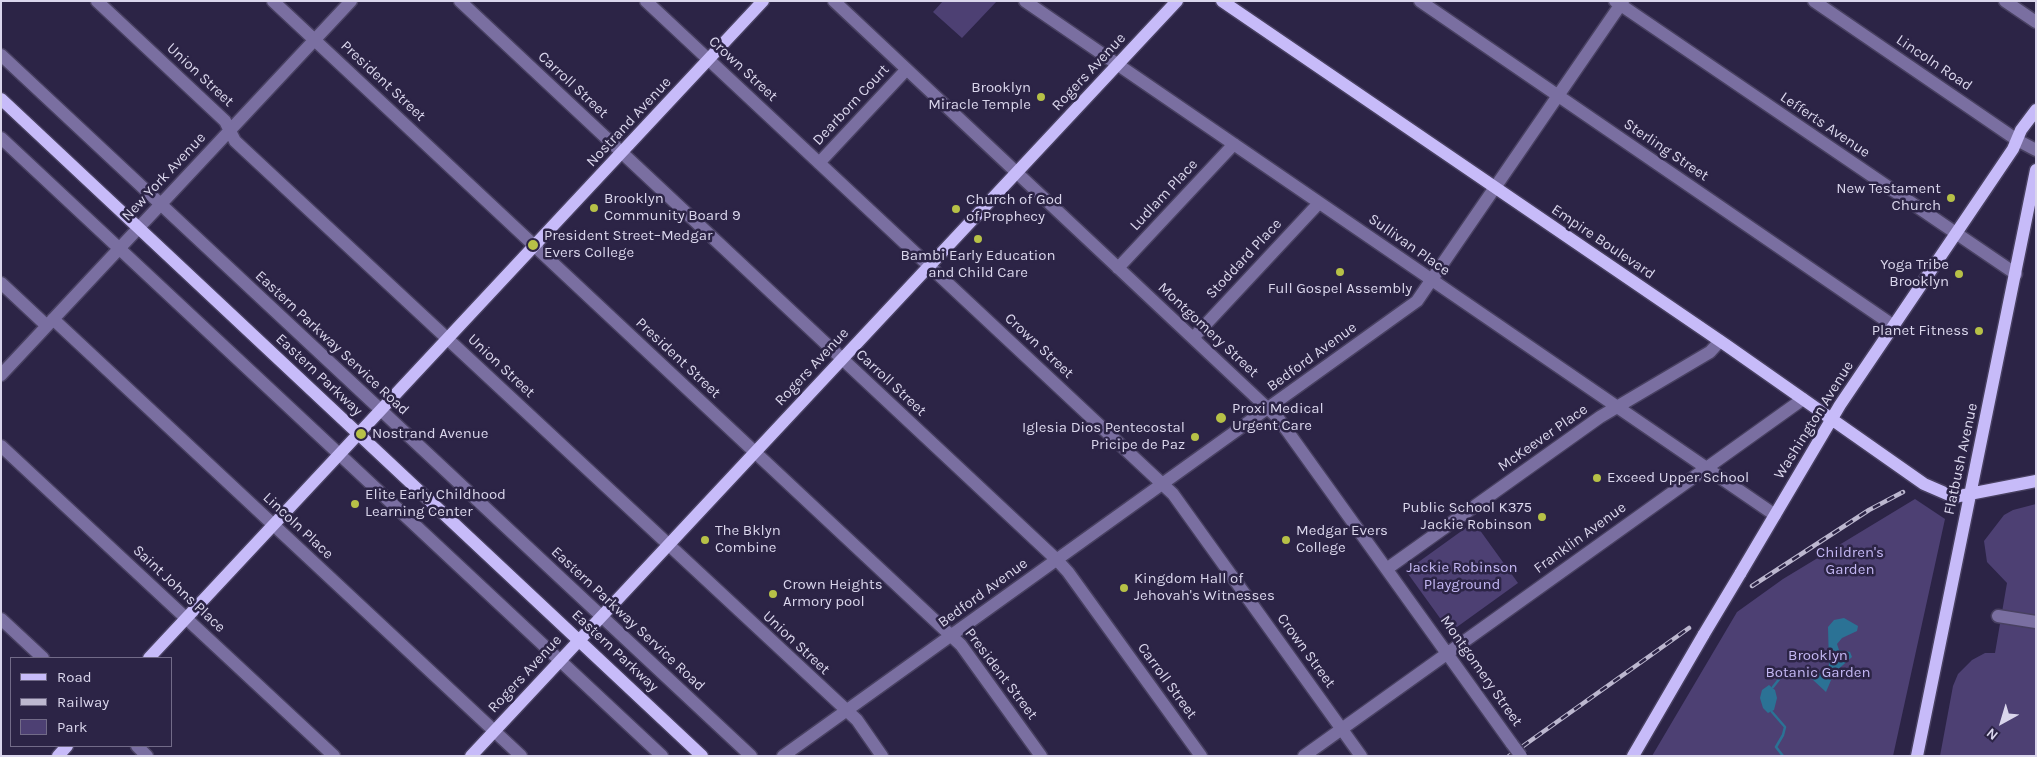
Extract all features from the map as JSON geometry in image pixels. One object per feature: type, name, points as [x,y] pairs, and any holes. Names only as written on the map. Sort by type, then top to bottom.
[{"type":"main road","name":"Nostrand Avenue","points":[[150,657],[763,1]]},
{"type":"main road","name":"Rogers Avenue","points":[[471,756],[1177,1]]},
{"type":"main road","name":"Empire Boulevard","points":[[1222,1],[1720,341],[1924,484],[1954,497],[2036,481]]},
{"type":"main road","name":"Eastern Parkway","points":[[1,99],[702,756]]},
{"type":"main road","name":"Washington Avenue","points":[[1633,756],[1832,420],[2036,110]]},
{"type":"main road","name":"Flatbush Avenue","points":[[1918,756],[2036,170]]},
{"type":"street","name":"Union Street","points":[[97,1],[226,121],[235,141],[857,720],[882,756]]},
{"type":"street","name":"President Street","points":[[273,1],[961,645],[1041,756]]},
{"type":"street","name":"New York Avenue","points":[[1,375],[351,1]]},
{"type":"street","name":"Carroll Street","points":[[460,1],[1057,560],[1068,572],[1201,756]]},
{"type":"street","name":"Crown Street","points":[[646,1],[1173,494],[1361,756]]},
{"type":"street","name":"Montgomery Street","points":[[834,1],[1278,418],[1388,568],[1521,756]]},
{"type":"street","name":"Sullivan Place","points":[[1025,1],[1776,515]]},
{"type":"street","name":"Sterling Street","points":[[1420,1],[1894,326]]},
{"type":"street","name":"Lincoln Road","points":[[1814,1],[2017,140],[2036,150]]},
{"type":"street","points":[[2005,1],[2036,22]]},
{"type":"street","name":"Bedford Avenue","points":[[783,756],[1417,301],[1558,96],[1620,2]]},
{"type":"street","name":"Lefferts Avenue","points":[[1620,2],[2016,274]]},
{"type":"street","name":"Eastern Parkway Service Road","points":[[1,56],[751,756]]},
{"type":"street","name":"Dearborn Court","points":[[819,163],[906,70]]},
{"type":"street","points":[[1,138],[662,756]]},
{"type":"street","name":"Ludlam Place","points":[[1118,268],[1234,144]]},
{"type":"street","name":"Stoddard Place","points":[[1192,338],[1319,203]]},
{"type":"street","name":"Lincoln Place","points":[[1,283],[50,323],[274,525],[521,756]]},
{"type":"street","name":"McKeever Place","points":[[1388,568],[1617,407],[1710,352],[1720,341]]},
{"type":"street","name":"Franklin Avenue","points":[[1304,756],[1802,399]]},
{"type":"street","name":"Saint Johns Place","points":[[1,446],[334,756]]},
{"type":"street","points":[[1998,616],[2036,622]]},
{"type":"street","points":[[1,619],[42,657]]},
{"type":"street","points":[[138,747],[147,756]]},
{"type":"green space","points":[[943,1],[997,1],[962,38],[933,12]]},
{"type":"green space","name":"Brooklyn Botanic Garden","points":[[1915,499],[1945,519],[1893,756],[1652,756],[1737,612],[1783,579]]},
{"type":"green space","points":[[2036,504],[2036,756],[1940,756],[1953,686],[1958,674],[1972,660],[1985,653],[1995,653],[2007,583],[1987,562],[1984,541],[2004,515],[2013,510]]},
{"type":"green space","name":"Jackie Robinson Playground","points":[[1474,522],[1518,583],[1450,632],[1406,571]]},
{"type":"water","points":[[1844,618],[1858,626],[1857,631],[1842,638],[1837,644],[1839,650],[1850,652],[1852,657],[1834,673],[1826,692],[1812,679],[1777,676],[1776,672],[1783,669],[1818,674],[1825,670],[1829,665],[1828,627],[1834,620]]},
{"type":"water","points":[[1769,685],[1775,690],[1777,698],[1774,710],[1768,713],[1763,708],[1760,698],[1762,690]]},
{"type":"waterway","points":[[1773,687],[1780,678]]},
{"type":"waterway","points":[[1772,712],[1785,727],[1776,747],[1783,756]]},
{"type":"railway","points":[[1752,586],[1869,510],[1903,492]]},
{"type":"railway","points":[[1509,756],[1689,628]]},
{"type":"place","name":"Brooklyn Miracle Temple","points":[[1041,97]]},
{"type":"place","name":"New Testament Church","points":[[1951,198]]},
{"type":"place","name":"Brooklyn Community Board 9","points":[[594,208]]},
{"type":"place","name":"Church of God of Prophecy","points":[[956,209]]},
{"type":"place","name":"Bambi Early Education and Child Care","points":[[978,239]]},
{"type":"place","name":"President Street–Medgar Evers College","points":[[533,245]]},
{"type":"place","name":"Full Gospel Assembly","points":[[1340,272]]},
{"type":"place","name":"Yoga Tribe Brooklyn","points":[[1959,274]]},
{"type":"place","name":"Planet Fitness","points":[[1979,331]]},
{"type":"place","name":"Proxi Medical Urgent Care","points":[[1221,418]]},
{"type":"place","name":"Nostrand Avenue","points":[[361,434]]},
{"type":"place","name":"Iglesia Dios Pentecostal Pricipe de Paz","points":[[1195,437]]},
{"type":"place","name":"Exceed Upper School","points":[[1597,478]]},
{"type":"place","name":"Elite Early Childhood Learning Center","points":[[355,504]]},
{"type":"place","name":"Public School K375 Jackie Robinson","points":[[1542,517]]},
{"type":"place","name":"The Bklyn Combine","points":[[705,540]]},
{"type":"place","name":"Medgar Evers College","points":[[1286,540]]},
{"type":"place","name":"Kingdom Hall of Jehovah's Witnesses","points":[[1124,588]]},
{"type":"place","name":"Crown Heights Armory pool","points":[[773,594]]},
{"type":"park label","name":"Children's Garden","points":[[1850,562]]}]
